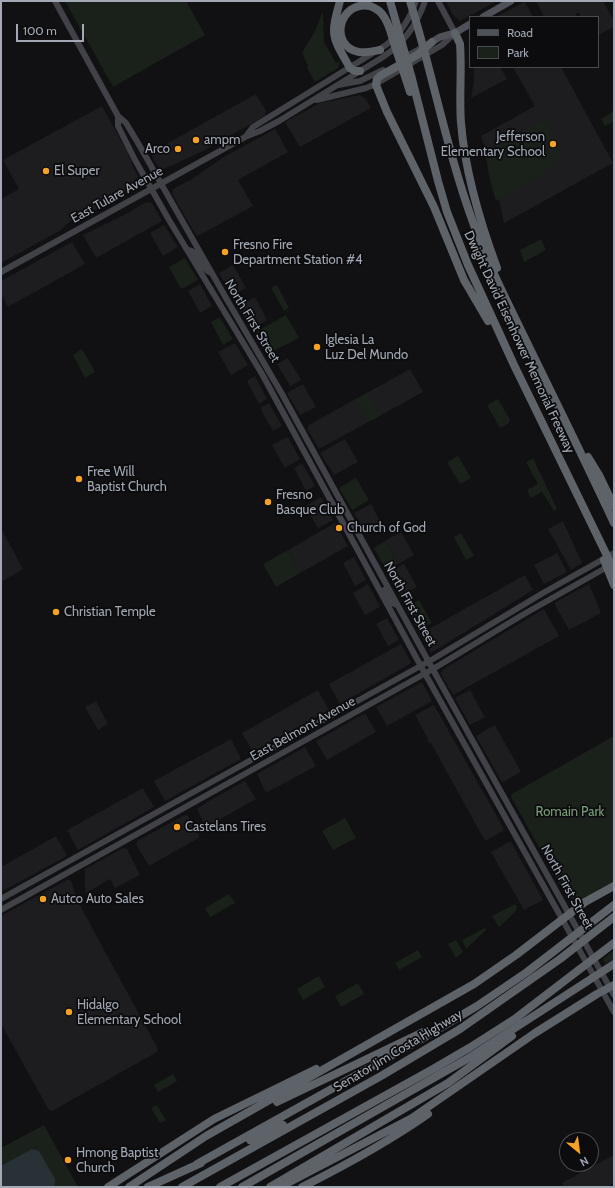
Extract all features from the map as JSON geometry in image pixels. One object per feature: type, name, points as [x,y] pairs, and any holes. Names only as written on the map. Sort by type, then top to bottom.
[{"type":"highway","points":[[340,1],[333,28],[334,37],[337,46],[350,68],[360,71]]},
{"type":"highway","name":"Dwight David Eisenhower Memorial Freeway","points":[[390,1],[411,75],[428,148],[447,212],[468,266],[514,365],[614,570]]},
{"type":"highway","name":"Dwight David Eisenhower Memorial Freeway","points":[[410,1],[453,158],[474,226],[502,292],[614,523]]},
{"type":"highway","points":[[380,52],[356,51],[351,49],[343,41],[340,33],[341,20],[346,12],[353,7],[366,5],[377,9],[385,17],[428,148]]},
{"type":"highway","points":[[455,32],[460,44],[460,98],[463,137],[472,183],[488,242],[496,265],[537,363]]},
{"type":"highway","points":[[432,42],[417,55],[378,78],[376,84],[387,112],[434,207],[464,280],[514,365]]},
{"type":"highway","points":[[563,416],[599,475],[614,506]]},
{"type":"highway","points":[[567,473],[614,584]]},
{"type":"highway","points":[[129,1187],[206,1136],[487,976],[585,902],[614,886]]},
{"type":"highway","points":[[197,1164],[446,1025],[500,990],[555,951],[614,905]]},
{"type":"highway","name":"Senator Jim Costa Highway","points":[[182,1187],[338,1100],[460,1029],[560,959],[614,917]]},
{"type":"highway","points":[[221,1187],[463,1052],[516,1018],[613,944]]},
{"type":"highway","points":[[173,1158],[260,1110],[440,1024],[555,951]]},
{"type":"highway","points":[[242,1187],[467,1059],[614,964]]},
{"type":"highway","points":[[280,1187],[412,1118],[535,1033],[614,985]]},
{"type":"highway","points":[[270,1187],[448,1083],[493,1051],[545,1009]]},
{"type":"highway","points":[[302,1187],[341,1167],[404,1130],[535,1033]]},
{"type":"highway","points":[[108,1187],[214,1119],[385,1034]]},
{"type":"highway","points":[[151,1186],[338,1100]]},
{"type":"main road","points":[[55,1],[118,116],[118,126],[152,189],[188,250],[193,252],[204,269],[211,272]]},
{"type":"main road","points":[[380,52],[400,32],[411,15],[416,1]]},
{"type":"main road","points":[[380,52],[399,45],[410,33],[426,1]]},
{"type":"main road","points":[[438,1],[455,32]]},
{"type":"main road","points":[[485,16],[511,1]]},
{"type":"main road","points":[[432,42],[469,25]]},
{"type":"main road","points":[[316,88],[360,81],[387,72],[442,45],[455,32]]},
{"type":"main road","name":"East Tulare Avenue","points":[[245,137],[253,127],[316,88],[380,52]]},
{"type":"main road","name":"East Tulare Avenue","points":[[1,272],[245,137],[279,121],[360,71],[380,52]]},
{"type":"main road","points":[[308,103],[376,84]]},
{"type":"main road","points":[[279,121],[282,113],[292,107],[299,99]]},
{"type":"main road","points":[[254,134],[272,120],[273,115]]},
{"type":"main road","name":"North First Street","points":[[118,116],[126,123],[282,394],[614,995]]},
{"type":"main road","name":"North First Street","points":[[188,250],[262,374],[421,666],[614,1012]]},
{"type":"main road","name":"East Belmont Avenue","points":[[1,899],[429,662],[543,593],[614,553]]},
{"type":"main road","name":"East Belmont Avenue","points":[[1,910],[426,673],[524,614],[614,563]]},
{"type":"main road","points":[[374,579],[383,588],[392,603],[398,605]]},
{"type":"main road","points":[[188,806],[189,800],[207,790],[221,777]]},
{"type":"shaded area","points":[[446,1],[497,1],[460,21],[453,15]]},
{"type":"shaded area","points":[[536,1],[603,1],[614,21],[614,27],[599,34],[599,16],[580,16],[580,13],[576,13],[576,16],[544,16]]},
{"type":"shaded area","points":[[525,2],[532,16],[498,16]]},
{"type":"shaded area","points":[[474,68],[501,68],[507,79],[471,98],[474,82]]},
{"type":"shaded area","points":[[514,68],[562,68],[613,163],[504,223],[495,181],[481,136],[535,106]]},
{"type":"shaded area","points":[[256,94],[266,111],[265,116],[205,150],[164,169],[159,168],[150,153]]},
{"type":"shaded area","points":[[360,95],[365,98],[371,108],[300,147],[285,122],[320,103]]},
{"type":"shaded area","points":[[102,106],[128,153],[140,180],[139,186],[98,209],[87,212],[67,224],[61,230],[1,263],[1,199],[19,189],[3,160]]},
{"type":"shaded area","points":[[275,129],[288,152],[238,180],[253,206],[198,236],[196,235],[172,194],[173,189],[192,179],[222,158]]},
{"type":"shaded area","points":[[146,202],[152,203],[162,221],[96,258],[83,235],[122,216]]},
{"type":"shaded area","points":[[164,225],[178,247],[163,256],[150,233]]},
{"type":"shaded area","points":[[72,242],[85,264],[8,307],[1,294],[1,281]]},
{"type":"shaded area","points":[[233,265],[246,288],[232,296],[219,273]]},
{"type":"shaded area","points":[[200,284],[212,306],[200,313],[188,291]]},
{"type":"shaded area","points":[[255,297],[267,320],[252,329],[238,307]]},
{"type":"shaded area","points":[[235,343],[248,365],[231,375],[218,352]]},
{"type":"shaded area","points":[[288,358],[301,380],[290,386],[277,364]]},
{"type":"shaded area","points":[[410,369],[423,392],[319,449],[307,429],[309,425]]},
{"type":"shaded area","points":[[255,376],[267,399],[259,404],[247,381]]},
{"type":"shaded area","points":[[303,384],[316,407],[300,415],[287,393]]},
{"type":"shaded area","points":[[269,403],[282,426],[273,431],[260,408]]},
{"type":"shaded area","points":[[288,437],[300,459],[285,468],[272,445]]},
{"type":"shaded area","points":[[345,439],[358,462],[334,475],[320,453]]},
{"type":"shaded area","points":[[302,463],[315,486],[306,491],[294,468]]},
{"type":"shaded area","points":[[321,497],[333,520],[318,528],[305,506]]},
{"type":"shaded area","points":[[371,504],[383,527],[367,535],[354,513]]},
{"type":"shaded area","points":[[563,521],[582,563],[571,570],[548,529]]},
{"type":"shaded area","points":[[335,523],[348,546],[300,573],[288,550]]},
{"type":"shaded area","points":[[1,528],[23,569],[1,582]]},
{"type":"shaded area","points":[[401,532],[414,555],[398,564],[385,541]]},
{"type":"shaded area","points":[[557,553],[567,572],[544,584],[534,565]]},
{"type":"shaded area","points":[[354,557],[366,580],[355,586],[343,563]]},
{"type":"shaded area","points":[[404,564],[417,587],[400,596],[387,574]]},
{"type":"shaded area","points":[[525,575],[533,590],[431,653],[420,634]]},
{"type":"shaded area","points":[[368,584],[380,607],[365,615],[353,593]]},
{"type":"shaded area","points":[[589,584],[601,613],[569,630],[554,603]]},
{"type":"shaded area","points":[[544,609],[559,636],[453,695],[441,674],[442,670]]},
{"type":"shaded area","points":[[387,618],[399,640],[388,646],[376,624]]},
{"type":"shaded area","points":[[401,644],[411,662],[410,664],[340,704],[329,684]]},
{"type":"shaded area","points":[[422,682],[432,701],[387,726],[376,707]]},
{"type":"shaded area","points":[[318,690],[329,710],[253,752],[242,733]]},
{"type":"shaded area","points":[[470,690],[485,717],[470,725],[455,698]]},
{"type":"shaded area","points":[[96,701],[108,724],[98,730],[85,707]]},
{"type":"shaded area","points":[[434,705],[504,829],[485,841],[431,743],[428,742],[428,739],[415,715]]},
{"type":"shaded area","points":[[365,713],[376,732],[327,760],[316,741]]},
{"type":"shaded area","points":[[495,725],[521,772],[503,782],[501,781],[476,736]]},
{"type":"shaded area","points":[[231,739],[241,759],[165,801],[154,781]]},
{"type":"shaded area","points":[[305,747],[316,766],[266,793],[257,774]]},
{"type":"shaded area","points":[[245,781],[256,799],[206,827],[197,809]]},
{"type":"shaded area","points":[[143,788],[154,807],[78,850],[67,830]]},
{"type":"shaded area","points":[[185,815],[188,816],[200,837],[149,866],[136,844],[137,841]]},
{"type":"shaded area","points":[[56,836],[67,856],[1,892],[1,867]]},
{"type":"shaded area","points":[[511,842],[543,900],[524,910],[491,852]]},
{"type":"shaded area","points":[[123,848],[127,849],[140,875],[115,888],[110,879],[86,893],[85,869]]},
{"type":"shaded area","name":"Hidalgo Elementary School","points":[[67,880],[70,880],[72,883],[77,900],[158,1049],[157,1052],[52,1111],[49,1110],[1,1024],[1,916]]},
{"type":"shaded area","points":[[32,1149],[39,1151],[55,1179],[55,1185],[53,1187],[1,1187],[1,1166]]},
{"type":"shaded area","points":[[614,1155],[614,1183],[606,1187],[564,1187],[562,1183],[582,1172],[599,1172],[599,1163]]},
{"type":"green space","points":[[65,1],[186,1],[205,35],[113,87]]},
{"type":"green space","points":[[323,11],[324,42],[336,63],[340,61],[338,68],[315,82],[307,68],[308,66],[302,53],[315,31]]},
{"type":"green space","points":[[614,111],[614,121],[605,126],[601,119]]},
{"type":"green space","points":[[545,119],[563,153],[554,166],[529,183],[496,201],[485,153]]},
{"type":"green space","points":[[541,239],[546,250],[524,262],[520,250]]},
{"type":"green space","points":[[185,258],[198,280],[181,289],[169,267]]},
{"type":"green space","points":[[277,285],[289,308],[284,311],[271,288]]},
{"type":"green space","points":[[286,315],[299,338],[267,354],[254,333]]},
{"type":"green space","points":[[220,318],[233,339],[223,345],[211,322]]},
{"type":"green space","points":[[82,349],[95,372],[85,378],[73,355]]},
{"type":"green space","points":[[367,393],[380,416],[369,422],[356,399]]},
{"type":"green space","points":[[498,399],[510,420],[509,423],[500,428],[487,405]]},
{"type":"green space","points":[[458,456],[471,478],[460,484],[447,462]]},
{"type":"green space","points":[[533,458],[557,509],[554,511],[542,492],[531,498],[527,490],[538,484],[526,462]]},
{"type":"green space","points":[[356,478],[369,500],[352,510],[339,488]]},
{"type":"green space","points":[[461,533],[474,556],[466,560],[454,537]]},
{"type":"green space","points":[[385,541],[398,564],[386,570],[374,548]]},
{"type":"green space","points":[[288,550],[300,573],[276,587],[263,564]]},
{"type":"green space","points":[[419,600],[432,623],[418,630],[406,608]]},
{"type":"green space","name":"Romain Park","points":[[614,736],[614,883],[573,908],[511,797],[512,794]]},
{"type":"green space","points":[[345,818],[356,838],[333,850],[322,831]]},
{"type":"green space","points":[[229,894],[235,903],[210,917],[205,908]]},
{"type":"green space","points":[[515,904],[517,907],[516,911],[499,927],[492,916]]},
{"type":"green space","points":[[485,928],[486,930],[466,949],[462,940]]},
{"type":"green space","points":[[456,940],[463,952],[456,958],[448,944]]},
{"type":"green space","points":[[418,950],[422,957],[399,970],[395,963]]},
{"type":"green space","points":[[614,950],[614,959],[605,964],[603,959]]},
{"type":"green space","points":[[319,976],[325,987],[303,1000],[297,989]]},
{"type":"green space","points":[[358,983],[364,994],[341,1007],[335,996]]},
{"type":"green space","points":[[173,1074],[177,1081],[158,1092],[154,1085]]},
{"type":"green space","points":[[157,1105],[166,1120],[160,1123],[151,1108]]},
{"type":"green space","points":[[44,1125],[78,1187],[1,1187],[1,1148]]},
{"type":"place","name":"ampm","points":[[196,140]]},
{"type":"place","name":"Jefferson Elementary School","points":[[553,144]]},
{"type":"place","name":"Arco","points":[[178,149]]},
{"type":"place","name":"El Super","points":[[46,171]]},
{"type":"place","name":"Fresno Fire Department Station #4","points":[[225,252]]},
{"type":"place","name":"Iglesia La Luz Del Mundo","points":[[317,347]]},
{"type":"place","name":"Free Will Baptist Church","points":[[79,479]]},
{"type":"place","name":"Fresno Basque Club","points":[[268,502]]},
{"type":"place","name":"Church of God","points":[[339,528]]},
{"type":"place","name":"Christian Temple","points":[[56,612]]},
{"type":"place","name":"Castelans Tires","points":[[177,827]]},
{"type":"place","name":"Autco Auto Sales","points":[[43,899]]},
{"type":"place","name":"Hidalgo Elementary School","points":[[69,1012]]},
{"type":"place","name":"Hmong Baptist Church","points":[[68,1160]]}]
